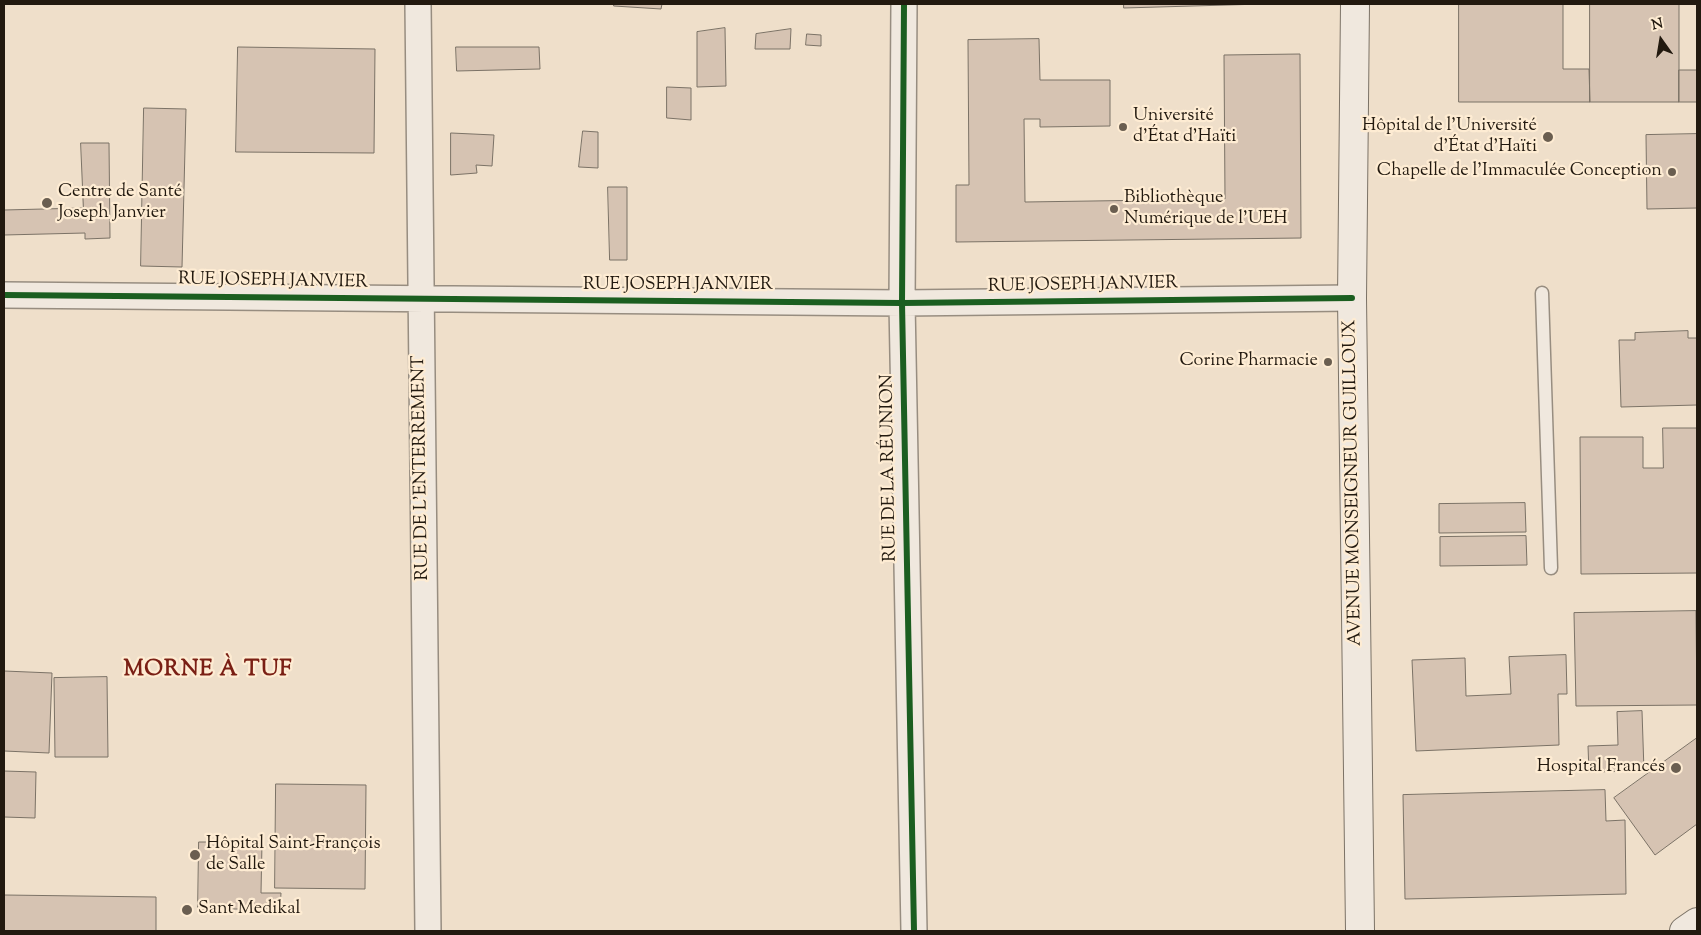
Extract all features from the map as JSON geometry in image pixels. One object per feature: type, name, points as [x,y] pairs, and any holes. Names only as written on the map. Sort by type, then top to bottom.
[{"type":"street","name":"RUE DE L'ENTERREMENT","points":[[418,4],[428,931]]},
{"type":"street","name":"RUE DE LA RÉUNION","points":[[904,4],[902,303],[914,931]]},
{"type":"street","name":"AVENUE MONSEIGNEUR GUILLOUX","points":[[1355,4],[1352,298],[1360,931]]},
{"type":"street","name":"RUE JOSEPH JANVIER","points":[[4,295],[902,303],[1352,298]]},
{"type":"street","points":[[1684,931],[1697,922]]},
{"type":"lane","points":[[1542,294],[1551,568]]},
{"type":"building","points":[[614,4],[662,4],[661,9],[614,6]]},
{"type":"building","points":[[1124,4],[1262,4],[1124,8]]},
{"type":"building","points":[[1459,4],[1563,4],[1563,69],[1589,69],[1590,102],[1459,102]]},
{"type":"building","points":[[1590,4],[1679,4],[1679,102],[1590,102]]},
{"type":"building","points":[[725,28],[726,86],[697,87],[697,32]]},
{"type":"building","points":[[791,29],[790,49],[755,49],[756,34]]},
{"type":"building","points":[[807,34],[821,35],[821,46],[806,45]]},
{"type":"building","points":[[1039,39],[1040,80],[1110,80],[1110,126],[1040,127],[1040,119],[1024,119],[1025,202],[1225,199],[1224,55],[1300,54],[1301,238],[956,242],[956,185],[969,185],[968,40]]},
{"type":"building","points":[[238,47],[375,49],[374,153],[236,152]]},
{"type":"building","points":[[456,47],[539,47],[540,69],[457,71]]},
{"type":"building","points":[[1679,70],[1697,70],[1697,102],[1679,102]]},
{"type":"building","points":[[667,87],[691,88],[691,120],[667,118]]},
{"type":"building","points":[[144,108],[186,109],[182,267],[141,266]]},
{"type":"building","points":[[583,131],[598,132],[598,168],[579,167]]},
{"type":"building","points":[[451,133],[494,135],[492,166],[476,165],[477,173],[451,175]]},
{"type":"building","name":"Chapelle de l'Immaculée Conception","points":[[1697,134],[1697,208],[1647,209],[1646,135]]},
{"type":"building","points":[[81,143],[109,143],[110,238],[85,239],[85,233],[4,235],[4,210],[83,208]]},
{"type":"building","points":[[608,187],[627,187],[627,260],[610,260]]},
{"type":"building","points":[[1688,331],[1688,338],[1697,338],[1697,405],[1621,407],[1619,340],[1635,340],[1635,333]]},
{"type":"building","points":[[1663,428],[1697,428],[1697,573],[1581,574],[1580,437],[1643,437],[1643,468],[1663,468]]},
{"type":"building","points":[[1525,503],[1526,532],[1439,533],[1439,504]]},
{"type":"building","points":[[1526,536],[1527,565],[1440,566],[1440,537]]},
{"type":"building","points":[[1696,611],[1697,705],[1576,706],[1574,613]]},
{"type":"building","points":[[1566,655],[1567,694],[1558,694],[1559,745],[1416,751],[1412,660],[1465,658],[1466,696],[1511,694],[1509,657]]},
{"type":"building","points":[[4,671],[52,673],[49,753],[4,751]]},
{"type":"building","points":[[107,677],[108,757],[55,757],[54,678]]},
{"type":"building","points":[[1642,711],[1644,771],[1589,772],[1588,746],[1618,745],[1617,712]]},
{"type":"building","name":"Hospital Francés","points":[[1697,738],[1697,824],[1655,855],[1614,798]]},
{"type":"building","points":[[4,771],[36,772],[35,818],[4,817]]},
{"type":"building","points":[[276,784],[366,785],[365,889],[275,888]]},
{"type":"building","points":[[1605,790],[1606,821],[1625,820],[1626,894],[1405,899],[1403,795]]},
{"type":"building","points":[[199,842],[262,842],[261,893],[281,893],[280,909],[198,909]]},
{"type":"building","points":[[4,895],[156,897],[156,931],[4,931]]},
{"type":"cycle path","points":[[904,4],[902,303],[914,931]]},
{"type":"cycle path","points":[[4,295],[902,303],[1352,298]]},
{"type":"place","name":"Université d'État d'Haïti","points":[[1123,127]]},
{"type":"place","name":"Hôpital de l'Université d'État d'Haïti","points":[[1548,137]]},
{"type":"place","name":"Chapelle de l'Immaculée Conception","points":[[1672,172]]},
{"type":"place","name":"Centre de Santé Joseph Janvier","points":[[47,203]]},
{"type":"place","name":"Bibliothèque Numérique de l'UEH","points":[[1114,209]]},
{"type":"place","name":"Corine Pharmacie","points":[[1328,362]]},
{"type":"place","name":"Hospital Francés","points":[[1676,768]]},
{"type":"place","name":"Hôpital Saint-François de Salle","points":[[195,855]]},
{"type":"place","name":"Sant Medikal","points":[[187,910]]},
{"type":"district","name":"MORNE À TUF","points":[[208,671]]}]
